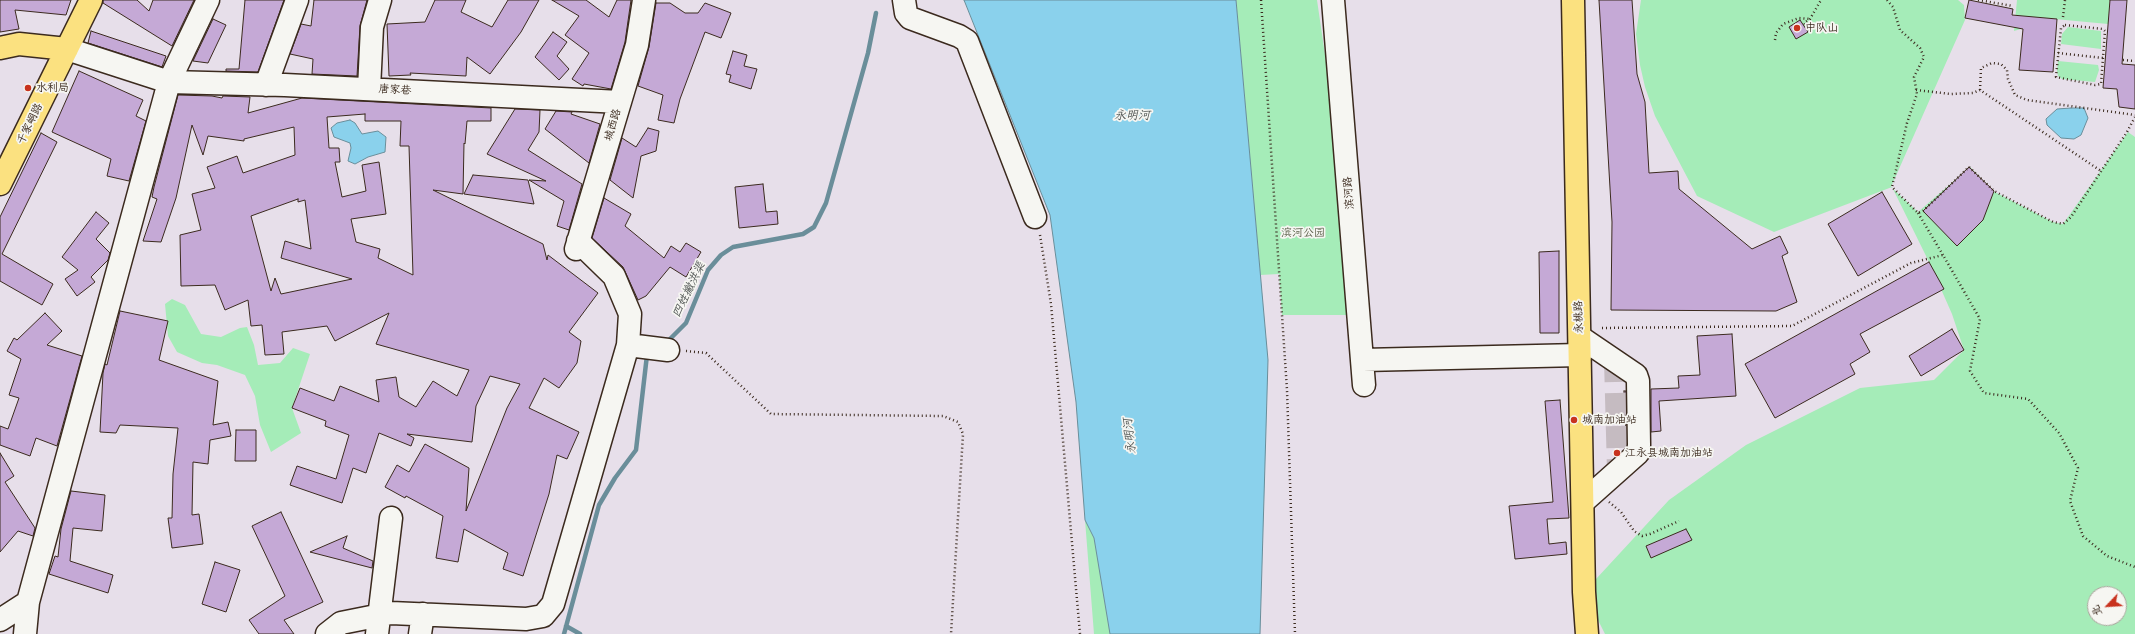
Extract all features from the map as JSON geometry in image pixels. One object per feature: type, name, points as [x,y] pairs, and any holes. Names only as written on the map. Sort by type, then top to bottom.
[{"type":"main road","name":"千家峒路","points":[[0,184],[91,0]]},
{"type":"main road","name":"永桃路","points":[[1573,0],[1582,502],[1584,592],[1587,634]]},
{"type":"main road","points":[[0,48],[19,44],[67,49]]},
{"type":"street","points":[[25,634],[28,602],[169,82],[208,0]]},
{"type":"street","points":[[266,85],[297,0]]},
{"type":"street","points":[[369,89],[372,27],[380,0]]},
{"type":"street","name":"城西路","points":[[636,346],[630,314],[614,276],[577,245],[637,45],[644,0]]},
{"type":"street","points":[[904,0],[906,13],[910,18],[959,36],[967,42],[1036,217]]},
{"type":"street","name":"滨河路","points":[[1333,0],[1364,385]]},
{"type":"street","name":"唐家巷","points":[[67,49],[169,82],[369,89],[620,102]]},
{"type":"street","points":[[1362,360],[1580,340],[1636,375],[1638,381],[1638,453],[1582,502]]},
{"type":"street","points":[[327,634],[341,623],[383,621],[422,624],[499,626],[542,616],[553,604],[636,346],[668,350]]},
{"type":"street","points":[[383,621],[391,518]]},
{"type":"street","points":[[0,620],[28,602]]},
{"type":"path","points":[[1261,0],[1287,390],[1295,634]]},
{"type":"path","points":[[1809,31],[1804,23],[1810,19],[1821,0]]},
{"type":"path","points":[[1887,0],[1893,7],[1900,30],[1920,48],[1924,57],[1914,77],[1917,94],[1906,123],[1892,187],[1918,213],[1980,319],[1970,371],[1984,392],[2028,399],[2059,433],[2078,468],[2070,501],[2083,536],[2107,556],[2135,567]]},
{"type":"path","points":[[1978,0],[2013,6]]},
{"type":"path","points":[[2063,17],[2065,0]]},
{"type":"path","points":[[1774,40],[1776,33],[1783,24],[1799,18],[1810,19]]},
{"type":"path","points":[[2065,25],[2103,29],[2106,31],[2103,58],[2101,84],[2095,85],[2056,77],[2060,28],[2065,25]]},
{"type":"path","points":[[2058,53],[2103,58]]},
{"type":"path","points":[[2123,60],[2135,61]]},
{"type":"path","points":[[1918,213],[1924,211],[1969,167],[1994,191],[2053,222],[2063,224],[2071,217],[2127,132],[2135,116],[2027,100],[2015,96],[2008,79],[2007,70],[2001,64],[1992,63],[1981,68],[1980,90]]},
{"type":"path","points":[[1916,90],[1951,94],[1980,90],[2101,171]]},
{"type":"path","points":[[1036,217],[1043,246],[1051,304],[1080,634]]},
{"type":"path","points":[[1580,340],[1664,329],[1792,326],[1911,263],[1943,255]]},
{"type":"path","points":[[668,350],[706,353],[771,414],[943,416],[958,422],[963,434],[951,634]]},
{"type":"path","points":[[1582,502],[1609,502],[1621,512],[1634,531],[1642,536],[1679,521]]},
{"type":"green space","name":"滨河公园","points":[[1236,0],[1317,0],[1354,254],[1359,315],[1282,315],[1279,274],[1260,275]]},
{"type":"green space","points":[[1641,0],[1958,0],[1964,5],[1965,20],[1891,187],[1774,232],[1697,196],[1655,116],[1645,87],[1640,65],[1636,34]]},
{"type":"green space","points":[[2017,0],[2110,0],[2108,24],[2033,17],[2024,28],[2014,31]]},
{"type":"green space","points":[[2068,27],[2101,31],[2101,49],[2061,44],[2062,34]]},
{"type":"green space","points":[[2058,61],[2098,65],[2099,70],[2095,82],[2062,79],[2058,76]]},
{"type":"green space","points":[[2128,132],[2135,137],[2135,634],[1605,634],[1584,592],[1669,500],[1746,445],[1860,388],[1934,380],[1964,350],[1952,314],[1929,262],[1893,189],[1918,212],[1970,167],[1993,191],[2053,222],[2063,224]]},
{"type":"green space","points":[[172,299],[185,305],[201,334],[221,337],[240,328],[247,327],[254,345],[258,365],[280,363],[293,348],[310,354],[292,408],[301,433],[271,452],[260,425],[255,396],[245,375],[217,365],[202,363],[177,352],[168,336],[165,304]]},
{"type":"green space","points":[[1085,520],[1094,538],[1110,634],[1094,634]]},
{"type":"water","name":"永明河","points":[[964,0],[1236,0],[1268,360],[1260,634],[1110,634],[1094,538],[1085,520],[1076,402],[1050,215]]},
{"type":"water","points":[[2084,108],[2088,118],[2081,135],[2074,139],[2061,138],[2047,125],[2046,119],[2057,109]]},
{"type":"water","points":[[350,120],[355,123],[362,134],[378,131],[386,137],[385,152],[368,157],[355,164],[348,161],[351,148],[350,143],[334,137],[331,128],[337,123]]},
{"type":"building","points":[[0,0],[71,0],[66,15],[15,10],[19,29],[0,32]]},
{"type":"building","points":[[103,0],[137,0],[149,11],[153,0],[194,0],[172,46],[103,3]]},
{"type":"building","points":[[245,0],[284,0],[258,72],[226,71],[226,69],[239,69]]},
{"type":"building","points":[[314,0],[367,0],[360,26],[357,76],[312,74],[313,59],[290,54],[301,24],[311,26]]},
{"type":"building","points":[[435,0],[466,0],[461,12],[492,27],[508,0],[539,0],[521,32],[490,74],[467,57],[466,76],[410,73],[411,75],[389,76],[387,24],[425,22]]},
{"type":"building","points":[[552,0],[586,0],[609,17],[617,0],[631,0],[625,42],[611,89],[584,84],[583,86],[572,79],[589,53],[565,35],[579,16]]},
{"type":"building","points":[[1599,0],[1632,0],[1637,74],[1645,102],[1649,173],[1678,171],[1679,189],[1752,249],[1780,236],[1788,253],[1782,256],[1797,302],[1776,311],[1611,310],[1612,222]]},
{"type":"building","points":[[1969,0],[2013,9],[2012,15],[2057,19],[2053,72],[2019,70],[2023,29],[1965,18]]},
{"type":"building","points":[[2110,0],[2127,0],[2122,64],[2135,65],[2135,109],[2119,107],[2117,89],[2103,88]]},
{"type":"building","points":[[656,3],[670,3],[685,13],[698,13],[705,3],[731,13],[721,38],[705,32],[680,99],[674,123],[658,120],[663,95],[638,86],[649,47]]},
{"type":"building","points":[[213,19],[226,25],[208,63],[193,61]]},
{"type":"building","points":[[1800,20],[1808,32],[1796,39],[1789,27]]},
{"type":"building","points":[[91,31],[166,56],[162,67],[88,43]]},
{"type":"building","points":[[553,32],[567,42],[557,56],[569,69],[559,80],[535,57]]},
{"type":"building","points":[[733,51],[747,55],[744,66],[757,69],[751,89],[729,82],[731,75],[726,74]]},
{"type":"building","points":[[79,71],[143,100],[136,116],[146,121],[129,181],[107,176],[111,159],[52,132]]},
{"type":"building","points":[[178,95],[212,96],[222,98],[223,96],[250,97],[248,113],[302,98],[491,108],[491,121],[467,121],[465,144],[464,143],[463,194],[433,190],[543,244],[547,260],[548,255],[598,293],[569,332],[581,341],[577,363],[559,388],[544,378],[529,408],[579,432],[567,459],[557,455],[549,494],[523,576],[503,569],[508,553],[464,529],[458,562],[436,558],[443,516],[406,496],[405,498],[385,487],[397,465],[409,472],[425,444],[469,468],[466,511],[507,408],[520,384],[490,376],[476,406],[472,442],[407,434],[414,438],[411,446],[379,433],[366,473],[353,468],[342,503],[290,485],[297,466],[336,479],[349,435],[325,426],[326,421],[292,408],[300,388],[334,401],[340,386],[379,402],[376,380],[396,377],[399,397],[416,407],[433,381],[457,396],[469,370],[376,344],[389,313],[335,341],[327,326],[282,332],[284,354],[265,355],[262,325],[251,326],[248,300],[225,310],[215,285],[181,286],[180,235],[201,230],[192,194],[215,188],[207,167],[237,156],[243,173],[295,155],[294,127],[244,139],[244,141],[208,136],[203,155],[192,125],[176,198],[161,242],[143,241],[157,199],[152,197]],"holes":[[[365,114],[365,121],[401,121],[400,146],[409,146],[413,275],[378,258],[380,249],[356,242],[351,219],[386,214],[379,162],[362,165],[366,191],[342,197],[335,162],[340,162],[339,148],[329,148],[327,117]],[[298,199],[298,202],[305,200],[311,249],[285,241],[281,258],[352,279],[281,294],[275,278],[271,291],[251,216]]]},
{"type":"building","points":[[515,109],[540,110],[539,132],[528,150],[582,184],[569,230],[557,226],[564,201],[529,180],[546,181],[487,154]]},
{"type":"building","points":[[556,111],[572,112],[571,114],[600,124],[589,163],[545,129]]},
{"type":"building","points":[[648,128],[659,131],[656,151],[641,156],[633,198],[610,180],[622,138],[636,147]]},
{"type":"building","points":[[41,133],[57,142],[2,254],[53,284],[42,305],[0,281],[0,217]]},
{"type":"building","points":[[1969,167],[1994,191],[1983,220],[1957,246],[1923,211]]},
{"type":"building","points":[[473,175],[528,180],[534,204],[464,194]]},
{"type":"building","points":[[763,184],[766,212],[777,211],[778,224],[739,228],[735,187]]},
{"type":"building","points":[[1882,192],[1912,244],[1858,276],[1828,224]]},
{"type":"building","points":[[604,198],[631,214],[625,226],[664,258],[671,246],[680,252],[686,243],[701,252],[686,277],[670,267],[646,296],[638,300],[623,267],[592,238]]},
{"type":"building","points":[[96,212],[109,223],[96,239],[110,253],[108,260],[91,277],[95,282],[77,296],[65,279],[78,270],[62,257]]},
{"type":"building","points":[[1559,251],[1559,333],[1540,333],[1539,252]]},
{"type":"building","points":[[1929,262],[1944,289],[1860,334],[1870,352],[1850,364],[1855,374],[1775,418],[1745,364]]},
{"type":"building","points":[[120,311],[168,321],[159,360],[218,381],[213,425],[228,422],[231,436],[210,440],[208,464],[193,462],[192,515],[199,514],[203,544],[172,548],[168,518],[172,518],[173,474],[178,428],[120,425],[116,433],[100,432],[103,373],[105,364],[107,365]]},
{"type":"building","points":[[45,313],[62,331],[47,345],[82,356],[57,446],[36,438],[30,456],[0,445],[0,426],[8,429],[19,398],[9,395],[21,359],[7,351],[14,338],[17,340]]},
{"type":"building","points":[[1952,329],[1964,350],[1921,376],[1909,356]]},
{"type":"building","points":[[1732,334],[1736,396],[1659,401],[1661,431],[1651,432],[1651,389],[1679,388],[1678,376],[1700,375],[1697,336]]},
{"type":"building","points":[[1624,391],[1626,391],[1626,433]]},
{"type":"building","points":[[1560,400],[1569,518],[1547,519],[1549,544],[1566,542],[1567,554],[1515,559],[1509,506],[1553,502],[1545,401]]},
{"type":"building","points":[[236,430],[256,430],[256,461],[235,461]]},
{"type":"building","points":[[0,453],[14,476],[5,482],[35,528],[33,536],[18,531],[0,552]]},
{"type":"building","points":[[71,491],[105,495],[102,531],[73,528],[70,561],[113,575],[108,593],[49,574],[55,556],[58,557],[61,529]]},
{"type":"building","points":[[281,512],[323,602],[284,620],[294,634],[259,634],[249,620],[285,596],[252,526]]},
{"type":"building","points":[[1686,529],[1692,540],[1651,558],[1646,546]]},
{"type":"building","points":[[347,536],[343,548],[373,561],[372,568],[310,552]]},
{"type":"building","points":[[215,562],[240,570],[226,612],[202,604]]},
{"type":"waterway","name":"四姓撇洪渠","points":[[666,343],[686,323],[708,270],[721,255],[733,247],[803,234],[814,227],[826,203],[868,53],[876,13]]},
{"type":"waterway","name":"四姓撇洪渠","points":[[564,634],[599,505],[615,478],[636,450],[647,355],[649,354]]},
{"type":"waterway","name":"四姓撇洪渠","points":[[566,626],[580,634]]},
{"type":"tunnel","points":[[1615,360],[1618,471]]},
{"type":"place","name":"中队山","points":[[1797,28]]},
{"type":"place","name":"水利局","points":[[28,88]]},
{"type":"place","name":"城南加油站","points":[[1574,420]]},
{"type":"place","name":"江永县城南加油站","points":[[1617,453]]}]
